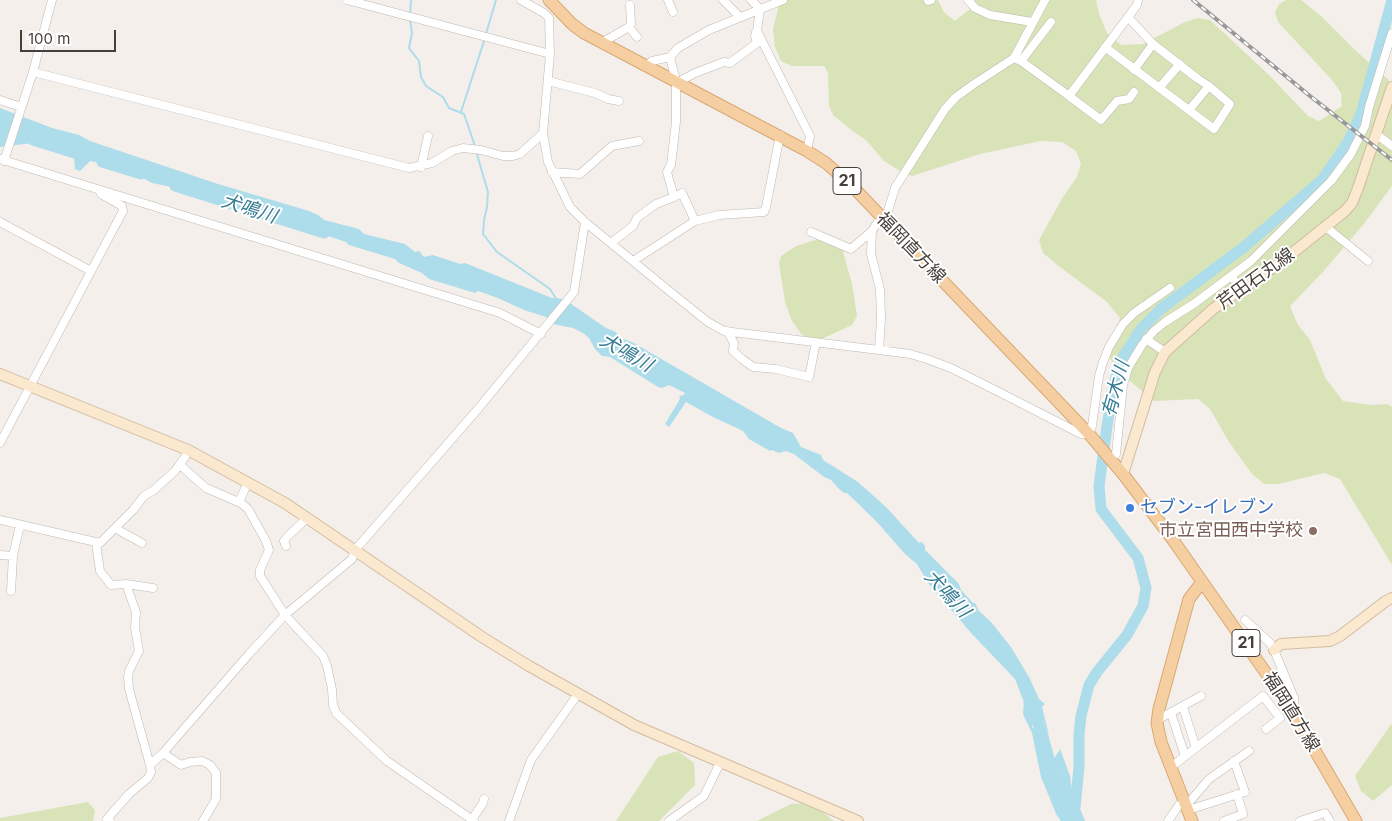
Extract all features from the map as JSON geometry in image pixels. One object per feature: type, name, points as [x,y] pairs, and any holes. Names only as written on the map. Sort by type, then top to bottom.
[{"type":"main road","name":"福岡直方線","points":[[549,0],[572,24],[584,33],[807,151],[840,175],[883,218],[1115,459],[1123,474],[1244,639],[1289,706],[1356,821]]},
{"type":"main road","points":[[1188,810],[1161,742],[1158,720],[1159,709],[1189,599],[1202,582]]},
{"type":"street","points":[[52,0],[34,72],[2,160],[210,223],[293,251],[500,313],[541,334]]},
{"type":"street","points":[[348,0],[550,54]]},
{"type":"street","points":[[521,0],[544,12],[549,18],[550,54],[543,133],[548,162],[570,207],[584,222],[708,322],[727,331],[910,354],[951,368],[1081,434],[1091,436],[1099,376],[1109,347],[1123,324],[1134,313],[1170,288]]},
{"type":"street","points":[[668,0],[673,12]]},
{"type":"street","points":[[723,0],[740,17]]},
{"type":"street","points":[[751,0],[760,9]]},
{"type":"street","points":[[646,66],[652,61],[670,57],[678,48],[709,30],[783,0]]},
{"type":"street","points":[[968,0],[975,8],[990,15],[1032,22]]},
{"type":"street","points":[[1018,60],[1032,22],[1045,0]]},
{"type":"street","points":[[1069,96],[1128,17],[1138,0]]},
{"type":"street","points":[[630,5],[630,27],[637,37]]},
{"type":"street","points":[[678,82],[724,62],[730,63],[757,43],[755,36],[760,9]]},
{"type":"street","points":[[1106,47],[1214,129],[1230,104],[1153,44],[1128,17]]},
{"type":"street","points":[[810,232],[852,249],[887,214],[898,182],[945,109],[956,97],[974,84],[1018,60],[1051,22]]},
{"type":"street","points":[[602,42],[630,27]]},
{"type":"street","points":[[757,31],[810,136],[807,151]]},
{"type":"street","points":[[1115,459],[1123,385],[1128,368],[1146,340],[1165,322],[1251,261],[1331,181],[1351,154],[1364,126],[1392,33]]},
{"type":"street","points":[[1134,70],[1153,44]]},
{"type":"street","points":[[670,57],[678,82],[671,165],[667,172],[674,197]]},
{"type":"street","points":[[1018,60],[1101,120],[1117,101],[1129,98],[1134,92]]},
{"type":"street","points":[[1159,88],[1180,64]]},
{"type":"street","points":[[34,72],[409,168],[432,163],[452,151],[463,148],[481,150],[503,156],[513,156],[520,154],[543,133]]},
{"type":"street","points":[[548,81],[618,101]]},
{"type":"street","points":[[1189,110],[1209,86]]},
{"type":"street","name":"芹田石丸線","points":[[1123,474],[1155,372],[1165,352],[1195,324],[1326,227],[1352,203],[1392,87]]},
{"type":"street","points":[[0,100],[21,107]]},
{"type":"street","points":[[1376,134],[1392,146]]},
{"type":"street","points":[[420,167],[428,136]]},
{"type":"street","points":[[633,262],[695,221],[719,215],[764,212],[780,136]]},
{"type":"street","points":[[552,172],[580,174],[612,146],[639,141]]},
{"type":"street","points":[[0,443],[123,211],[122,206],[116,202],[84,185]]},
{"type":"street","points":[[611,243],[633,226],[637,218],[656,204],[682,193],[695,221]]},
{"type":"street","points":[[0,222],[91,271]]},
{"type":"street","points":[[150,765],[163,753],[285,615],[352,559],[355,550],[541,334],[574,292],[584,222]]},
{"type":"street","points":[[1326,227],[1368,261]]},
{"type":"street","points":[[872,231],[872,254],[880,289],[879,350]]},
{"type":"street","points":[[1232,276],[1241,290]]},
{"type":"street","points":[[727,331],[734,343],[733,351],[753,367],[776,369],[809,377],[816,342]]},
{"type":"street","points":[[1146,340],[1165,352]]},
{"type":"street","points":[[0,374],[188,450],[285,503],[482,637],[578,694],[634,725],[838,817],[858,821]]},
{"type":"street","points":[[0,520],[100,543],[133,510],[144,496],[154,490],[180,465],[188,450]]},
{"type":"street","points":[[180,465],[206,488],[239,502],[248,509],[266,540],[269,550],[260,570],[260,576],[285,615],[323,656],[327,666],[336,713],[387,760],[472,821],[484,799]]},
{"type":"street","points":[[239,502],[248,482]]},
{"type":"street","points":[[286,546],[284,541],[307,518]]},
{"type":"street","points":[[11,591],[13,556],[20,525]]},
{"type":"street","points":[[116,527],[120,532],[142,543]]},
{"type":"street","points":[[96,543],[100,571],[111,585],[126,584],[153,588]]},
{"type":"street","points":[[0,555],[13,556]]},
{"type":"street","points":[[110,821],[107,819],[129,794],[148,778],[151,772],[129,689],[129,671],[139,651],[135,628],[136,612],[126,584]]},
{"type":"street","points":[[1274,650],[1281,644],[1330,641],[1340,636],[1392,598]]},
{"type":"street","points":[[1245,620],[1270,643],[1274,650],[1294,698],[1294,703],[1289,706]]},
{"type":"street","points":[[509,821],[531,760],[578,694]]},
{"type":"street","points":[[1158,720],[1201,696]]},
{"type":"street","points":[[1171,767],[1263,696],[1280,718],[1266,729]]},
{"type":"street","points":[[1183,707],[1196,748]]},
{"type":"street","points":[[1171,713],[1185,756]]},
{"type":"street","points":[[1188,810],[1209,779],[1249,751]]},
{"type":"street","points":[[163,753],[182,765],[202,761],[210,765],[216,773],[216,799],[203,821]]},
{"type":"street","points":[[1168,821],[1179,805],[1188,810],[1245,792],[1234,761]]},
{"type":"street","points":[[669,821],[704,796],[720,763]]},
{"type":"street","points":[[1224,821],[1243,814],[1237,794]]},
{"type":"street","points":[[1300,821],[1325,813],[1330,821]]},
{"type":"green space","points":[[782,0],[938,0],[944,12],[955,21],[970,9],[975,0],[1096,0],[1099,14],[1107,33],[1121,45],[1143,44],[1185,22],[1198,18],[1210,20],[1269,75],[1308,116],[1319,121],[1342,106],[1341,93],[1333,81],[1278,22],[1275,12],[1279,4],[1286,0],[1301,0],[1321,16],[1392,83],[1392,186],[1363,225],[1321,274],[1290,306],[1298,325],[1310,340],[1326,379],[1343,401],[1371,405],[1387,404],[1392,407],[1392,565],[1340,479],[1324,473],[1278,484],[1264,484],[1252,474],[1229,442],[1210,409],[1198,399],[1154,401],[1118,371],[1109,357],[1105,345],[1113,335],[1120,318],[1107,302],[1043,253],[1039,240],[1063,197],[1077,177],[1081,164],[1076,151],[1062,142],[1041,141],[980,154],[912,176],[905,174],[884,161],[867,141],[833,115],[829,105],[828,73],[824,66],[792,66],[781,61],[775,47],[773,30],[778,8]]},
{"type":"green space","points":[[825,237],[842,248],[852,284],[857,316],[852,325],[817,341],[802,335],[792,321],[785,302],[779,263],[781,256],[796,246]]},
{"type":"green space","points":[[1392,723],[1392,785],[1373,801],[1361,791],[1355,776]]},
{"type":"green space","points":[[678,751],[694,763],[695,785],[659,821],[616,821],[658,757]]},
{"type":"green space","points":[[88,802],[95,810],[93,821],[0,821],[0,818]]},
{"type":"green space","points":[[810,803],[834,821],[757,821],[791,804]]},
{"type":"water","points":[[0,108],[52,128],[79,135],[90,141],[218,184],[309,211],[324,220],[359,229],[364,234],[405,244],[415,252],[419,251],[424,257],[433,255],[460,264],[465,263],[552,298],[564,299],[606,328],[616,332],[620,338],[632,342],[781,428],[793,433],[801,447],[821,455],[823,460],[858,482],[887,508],[919,543],[922,542],[925,550],[959,584],[961,590],[975,603],[979,611],[991,622],[1011,647],[1030,679],[1039,699],[1045,704],[1042,707],[1049,735],[1038,714],[1033,719],[1032,727],[1036,730],[1043,745],[1054,781],[1060,777],[1054,759],[1060,749],[1070,776],[1073,799],[1085,821],[1062,821],[1057,816],[1041,777],[1032,733],[1023,714],[1024,702],[1015,679],[972,634],[928,583],[917,564],[905,554],[877,522],[847,493],[844,493],[831,480],[824,477],[794,454],[786,451],[779,453],[770,451],[749,439],[743,431],[686,402],[669,427],[665,424],[680,399],[679,396],[685,393],[669,385],[662,388],[658,387],[610,357],[602,356],[583,333],[573,328],[553,324],[546,317],[500,299],[478,291],[475,293],[429,279],[422,273],[399,263],[395,259],[349,245],[346,242],[316,232],[305,225],[293,222],[290,219],[264,213],[216,196],[152,183],[123,167],[90,161],[80,171],[75,169],[74,155],[70,150],[60,146],[33,143],[0,147]]},
{"type":"waterway","points":[[410,15],[411,0]]},
{"type":"waterway","points":[[486,34],[496,0]]},
{"type":"waterway","name":"有木川","points":[[1074,817],[1079,767],[1081,716],[1089,685],[1127,635],[1143,606],[1146,588],[1138,558],[1101,509],[1099,486],[1107,426],[1115,380],[1123,357],[1141,329],[1162,308],[1244,247],[1322,180],[1348,142],[1361,114],[1392,0]]},
{"type":"waterway","points":[[410,20],[412,33],[409,48],[419,61],[421,77],[426,86],[443,97],[449,108],[464,114],[475,146]]},
{"type":"waterway","points":[[461,112],[485,38]]},
{"type":"waterway","name":"犬鳴川","points":[[33,140],[84,156]]},
{"type":"waterway","points":[[476,151],[488,192],[483,234],[497,252],[550,289],[557,300]]},
{"type":"waterway","name":"犬鳴川","points":[[102,162],[141,174]]},
{"type":"waterway","name":"犬鳴川","points":[[175,186],[324,233]]},
{"type":"waterway","name":"犬鳴川","points":[[1029,703],[1042,733],[1066,821]]},
{"type":"railway","points":[[1193,0],[1310,96],[1392,160]]},
{"type":"place","name":"セブン-イレブン","points":[[1130,508]]},
{"type":"place","name":"市立宮田西中学校","points":[[1313,531]]}]
